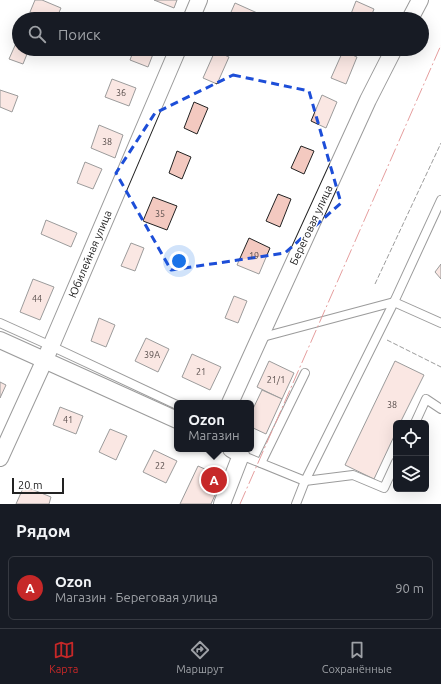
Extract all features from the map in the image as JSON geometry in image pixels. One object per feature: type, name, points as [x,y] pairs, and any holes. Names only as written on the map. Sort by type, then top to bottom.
[{"type":"street","points":[[194,12],[199,0]]},
{"type":"street","points":[[414,12],[420,0]]},
{"type":"street","name":"Юбилейная улица","points":[[0,458],[175,56]]},
{"type":"street","name":"Береговая улица","points":[[231,400],[368,100],[390,56]]},
{"type":"street","points":[[0,340],[47,353],[174,418]]},
{"type":"street","points":[[222,504],[236,452]]},
{"type":"lane","points":[[296,504],[305,481],[394,302],[441,200]]},
{"type":"lane","points":[[259,339],[394,302],[441,324]]},
{"type":"lane","points":[[0,323],[47,353],[174,404]]},
{"type":"lane","points":[[260,463],[305,373]]},
{"type":"lane","points":[[416,420],[426,398],[441,409]]},
{"type":"lane","points":[[236,452],[305,481],[353,475],[384,488],[393,468]]},
{"type":"highlighted area","points":[[233,75],[309,91],[341,203],[285,253],[171,270],[116,173],[155,113]]},
{"type":"building","points":[[35,0],[42,0],[61,8],[59,12],[30,12]]},
{"type":"building","points":[[154,0],[177,0],[174,8]]},
{"type":"building","points":[[356,1],[374,9],[373,12],[352,12]]},
{"type":"building","points":[[235,3],[255,12],[231,12]]},
{"type":"building","points":[[12,52],[12,56],[26,56],[23,64],[9,59]]},
{"type":"building","points":[[131,56],[152,56],[148,67],[130,60]]},
{"type":"building","points":[[213,56],[229,57],[217,84],[203,78]]},
{"type":"building","points":[[341,56],[357,57],[346,84],[331,78]]},
{"type":"building","points":[[112,79],[136,88],[129,106],[105,97]]},
{"type":"building","points":[[0,90],[18,96],[12,112],[0,107]]},
{"type":"building","points":[[322,95],[337,102],[326,128],[311,121]]},
{"type":"building","points":[[194,102],[208,108],[197,134],[184,128]]},
{"type":"building","points":[[99,125],[123,135],[115,158],[91,148]]},
{"type":"building","points":[[301,146],[314,151],[304,174],[291,168]]},
{"type":"building","points":[[177,151],[191,157],[182,179],[169,173]]},
{"type":"building","points":[[85,162],[102,169],[93,189],[77,183]]},
{"type":"building","points":[[278,194],[291,199],[280,227],[266,221]]},
{"type":"building","points":[[153,197],[177,206],[167,230],[143,221]]},
{"type":"building","points":[[46,220],[77,233],[71,247],[41,234]]},
{"type":"building","points":[[249,238],[270,248],[259,274],[237,265]]},
{"type":"building","points":[[131,243],[144,248],[135,271],[121,266]]},
{"type":"building","points":[[441,264],[441,279],[435,272]]},
{"type":"building","points":[[33,279],[54,287],[40,320],[20,312]]},
{"type":"building","points":[[234,296],[247,301],[238,323],[225,318]]},
{"type":"building","points":[[99,318],[115,325],[106,347],[91,341]]},
{"type":"building","points":[[146,338],[169,349],[158,372],[135,361]]},
{"type":"building","points":[[192,354],[221,367],[210,390],[182,377]]},
{"type":"building","points":[[269,361],[294,373],[282,399],[257,387]]},
{"type":"building","points":[[395,361],[424,375],[402,420],[393,420],[393,438],[374,479],[345,465]]},
{"type":"building","points":[[0,382],[6,385],[0,398]]},
{"type":"building","points":[[262,390],[282,399],[266,434],[254,428],[254,407]]},
{"type":"building","points":[[60,407],[83,416],[76,434],[53,425]]},
{"type":"building","points":[[110,429],[127,436],[116,460],[99,452]]},
{"type":"building","points":[[154,450],[177,461],[166,483],[143,472]]},
{"type":"building","points":[[198,466],[223,477],[211,504],[180,504]]},
{"type":"building","points":[[24,486],[51,497],[49,504],[16,504]]},
{"type":"fence","points":[[375,284],[441,143]]},
{"type":"fence","points":[[387,340],[441,367]]},
{"type":"power","points":[[240,504],[441,45]]},
{"type":"place","name":"Ozon","points":[[214,480]]}]
